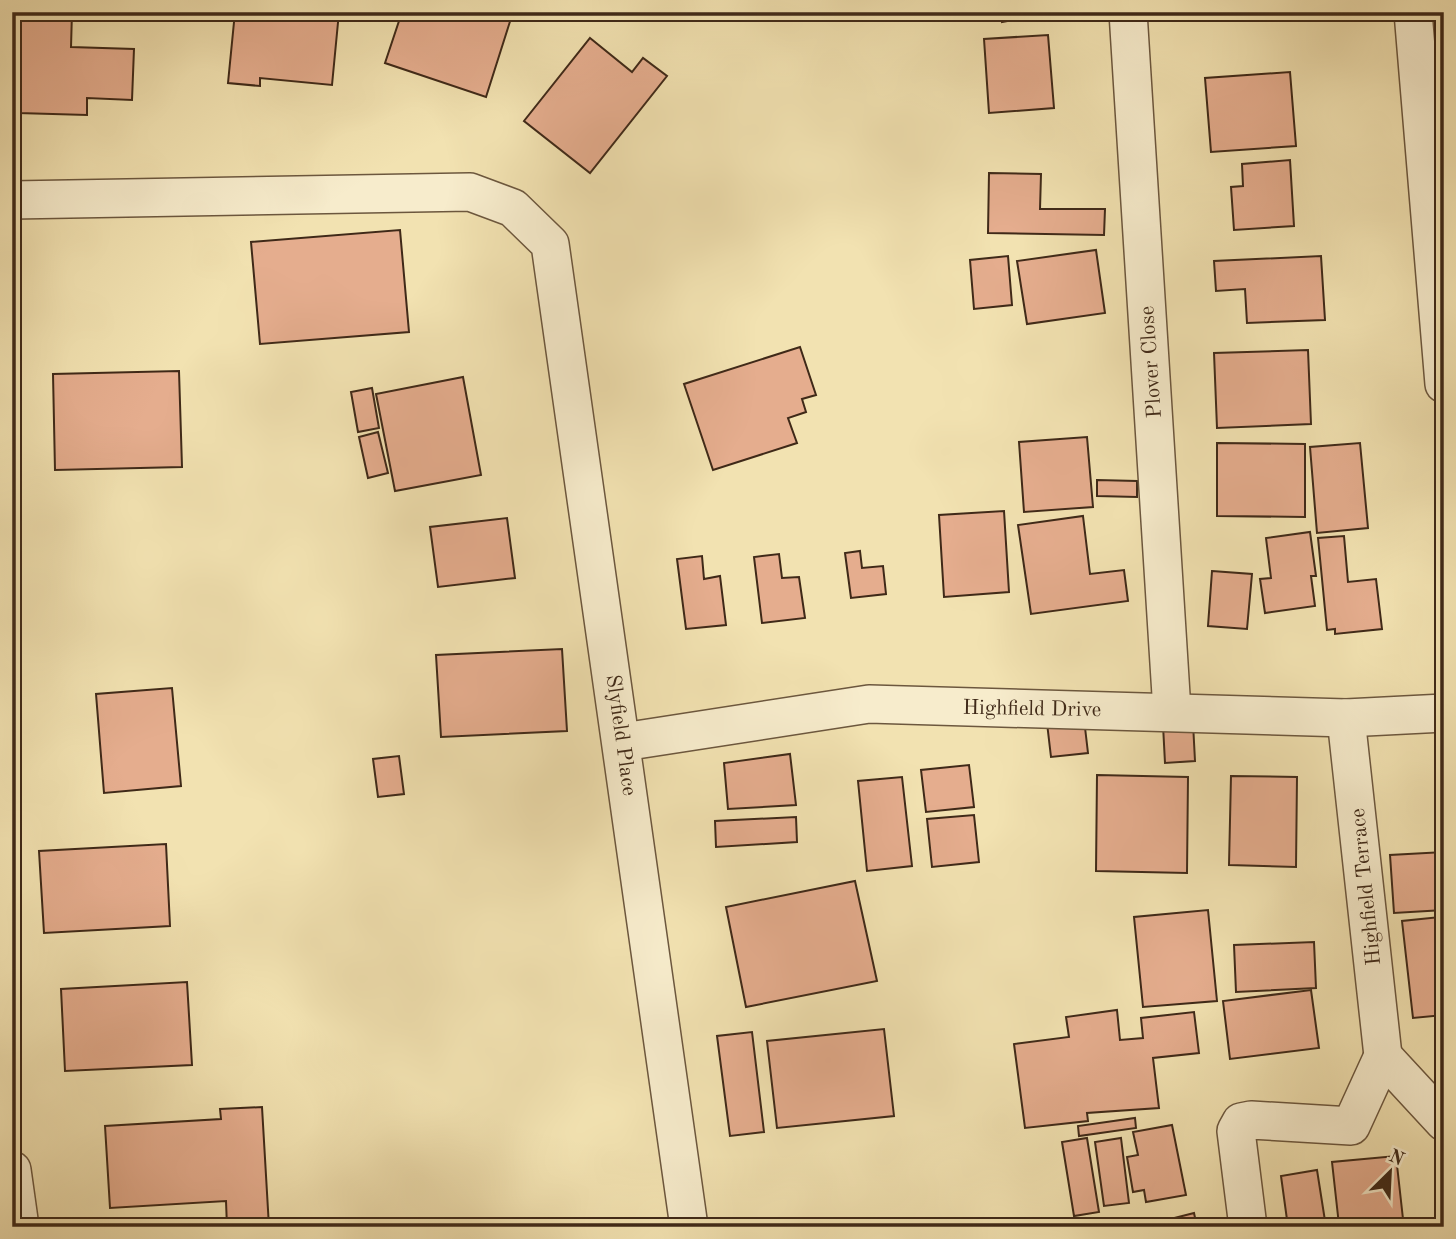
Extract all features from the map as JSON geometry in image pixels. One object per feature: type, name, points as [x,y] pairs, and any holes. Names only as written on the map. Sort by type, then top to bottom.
[{"type":"street","name":"Plover Close","points":[[1128,12],[1172,711]]},
{"type":"street","points":[[1413,12],[1444,384]]},
{"type":"street","name":"Slyfield Place","points":[[12,200],[470,192],[513,208],[551,244],[623,741],[689,1227]]},
{"type":"street","name":"Highfield Drive","points":[[623,741],[869,704],[1346,718],[1444,713]]},
{"type":"street","name":"Highfield Terrace","points":[[1346,718],[1383,1056]]},
{"type":"street","points":[[1248,1227],[1236,1132],[1241,1122],[1251,1120],[1351,1126],[1383,1056],[1444,1122]]},
{"type":"street","points":[[12,1170],[20,1227]]},
{"type":"building","points":[[15,12],[72,12],[71,47],[134,49],[132,100],[87,98],[87,115],[18,113],[18,101],[12,101]]},
{"type":"building","points":[[235,12],[339,12],[332,85],[260,78],[260,86],[228,83]]},
{"type":"building","points":[[402,12],[513,12],[486,97],[385,63]]},
{"type":"building","points":[[1000,12],[1057,12],[1002,22]]},
{"type":"building","points":[[1048,35],[1054,108],[989,113],[984,39]]},
{"type":"building","points":[[590,38],[632,72],[643,58],[667,76],[590,173],[524,121]]},
{"type":"building","points":[[1290,72],[1296,146],[1211,152],[1205,78]]},
{"type":"building","points":[[1290,160],[1294,226],[1234,230],[1231,187],[1243,186],[1242,164]]},
{"type":"building","points":[[989,173],[1041,174],[1040,209],[1105,209],[1104,235],[988,233]]},
{"type":"building","points":[[400,230],[409,332],[260,344],[251,242]]},
{"type":"building","points":[[1096,250],[1105,313],[1027,324],[1017,261]]},
{"type":"building","points":[[1008,256],[1012,305],[974,309],[970,260]]},
{"type":"building","points":[[1321,256],[1325,320],[1247,323],[1245,289],[1216,291],[1214,261]]},
{"type":"building","points":[[800,347],[816,395],[802,399],[806,412],[788,418],[797,443],[713,470],[684,384]]},
{"type":"building","points":[[1308,350],[1311,424],[1217,428],[1214,353]]},
{"type":"building","points":[[179,371],[182,467],[55,470],[53,374]]},
{"type":"building","points":[[463,377],[481,475],[395,491],[376,394]]},
{"type":"building","points":[[372,388],[379,428],[358,432],[351,392]]},
{"type":"building","points":[[378,432],[388,473],[368,478],[359,437]]},
{"type":"building","points":[[1087,437],[1093,507],[1024,512],[1019,442]]},
{"type":"building","points":[[1217,443],[1305,444],[1305,517],[1217,516]]},
{"type":"building","points":[[1360,443],[1368,528],[1317,533],[1310,447]]},
{"type":"building","points":[[1097,480],[1137,481],[1137,497],[1097,496]]},
{"type":"building","points":[[1004,511],[1009,592],[944,597],[939,515]]},
{"type":"building","points":[[1083,516],[1090,574],[1124,570],[1128,601],[1031,614],[1018,525]]},
{"type":"building","points":[[507,518],[515,578],[438,587],[430,527]]},
{"type":"building","points":[[1310,532],[1316,576],[1311,576],[1315,606],[1265,613],[1260,579],[1271,578],[1266,538]]},
{"type":"building","points":[[1344,536],[1348,582],[1376,579],[1382,629],[1335,634],[1335,629],[1327,630],[1318,538]]},
{"type":"building","points":[[860,551],[862,568],[883,566],[886,594],[851,598],[845,553]]},
{"type":"building","points":[[779,554],[782,578],[799,577],[805,618],[762,623],[754,557]]},
{"type":"building","points":[[702,556],[704,579],[720,576],[726,625],[686,629],[677,559]]},
{"type":"building","points":[[1212,571],[1252,574],[1247,629],[1208,626]]},
{"type":"building","points":[[562,649],[567,731],[441,737],[436,655]]},
{"type":"building","points":[[172,688],[181,786],[104,793],[96,694]]},
{"type":"building","points":[[1084,719],[1088,753],[1051,757],[1047,723]]},
{"type":"building","points":[[1193,723],[1195,761],[1165,763],[1163,725]]},
{"type":"building","points":[[790,754],[796,805],[728,809],[724,763]]},
{"type":"building","points":[[399,756],[404,794],[378,797],[373,759]]},
{"type":"building","points":[[969,765],[974,807],[926,812],[921,770]]},
{"type":"building","points":[[1097,775],[1188,777],[1187,873],[1096,871]]},
{"type":"building","points":[[1231,776],[1297,777],[1296,867],[1229,865]]},
{"type":"building","points":[[902,777],[912,866],[867,871],[858,781]]},
{"type":"building","points":[[974,815],[979,862],[932,867],[927,819]]},
{"type":"building","points":[[796,817],[797,842],[716,847],[715,821]]},
{"type":"building","points":[[166,844],[170,926],[44,933],[39,851]]},
{"type":"building","points":[[1444,852],[1444,910],[1394,913],[1390,855]]},
{"type":"building","points":[[855,881],[877,981],[746,1007],[726,907]]},
{"type":"building","points":[[1208,910],[1217,1001],[1143,1007],[1134,917]]},
{"type":"building","points":[[1440,917],[1444,947],[1444,1015],[1413,1018],[1402,921]]},
{"type":"building","points":[[1314,942],[1316,988],[1236,992],[1234,945]]},
{"type":"building","points":[[187,982],[192,1065],[65,1071],[61,989]]},
{"type":"building","points":[[1311,990],[1319,1048],[1230,1059],[1223,1001]]},
{"type":"building","points":[[1117,1010],[1120,1040],[1143,1038],[1141,1018],[1194,1012],[1199,1053],[1153,1058],[1159,1108],[1087,1113],[1088,1121],[1025,1128],[1014,1044],[1069,1037],[1066,1017]]},
{"type":"building","points":[[884,1029],[894,1116],[777,1128],[767,1041]]},
{"type":"building","points":[[752,1032],[764,1132],[730,1136],[717,1036]]},
{"type":"building","points":[[262,1107],[269,1227],[227,1227],[226,1201],[110,1208],[105,1126],[221,1119],[220,1109]]},
{"type":"building","points":[[1135,1118],[1136,1128],[1079,1136],[1078,1126]]},
{"type":"building","points":[[1172,1125],[1186,1195],[1146,1202],[1144,1190],[1133,1192],[1127,1157],[1138,1155],[1133,1132]]},
{"type":"building","points":[[1087,1138],[1099,1212],[1074,1216],[1062,1142]]},
{"type":"building","points":[[1121,1138],[1129,1203],[1104,1206],[1095,1142]]},
{"type":"building","points":[[1396,1156],[1403,1219],[1339,1225],[1332,1162]]},
{"type":"building","points":[[1317,1170],[1326,1227],[1288,1227],[1281,1176]]},
{"type":"building","points":[[1194,1213],[1197,1227],[1139,1227]]}]
